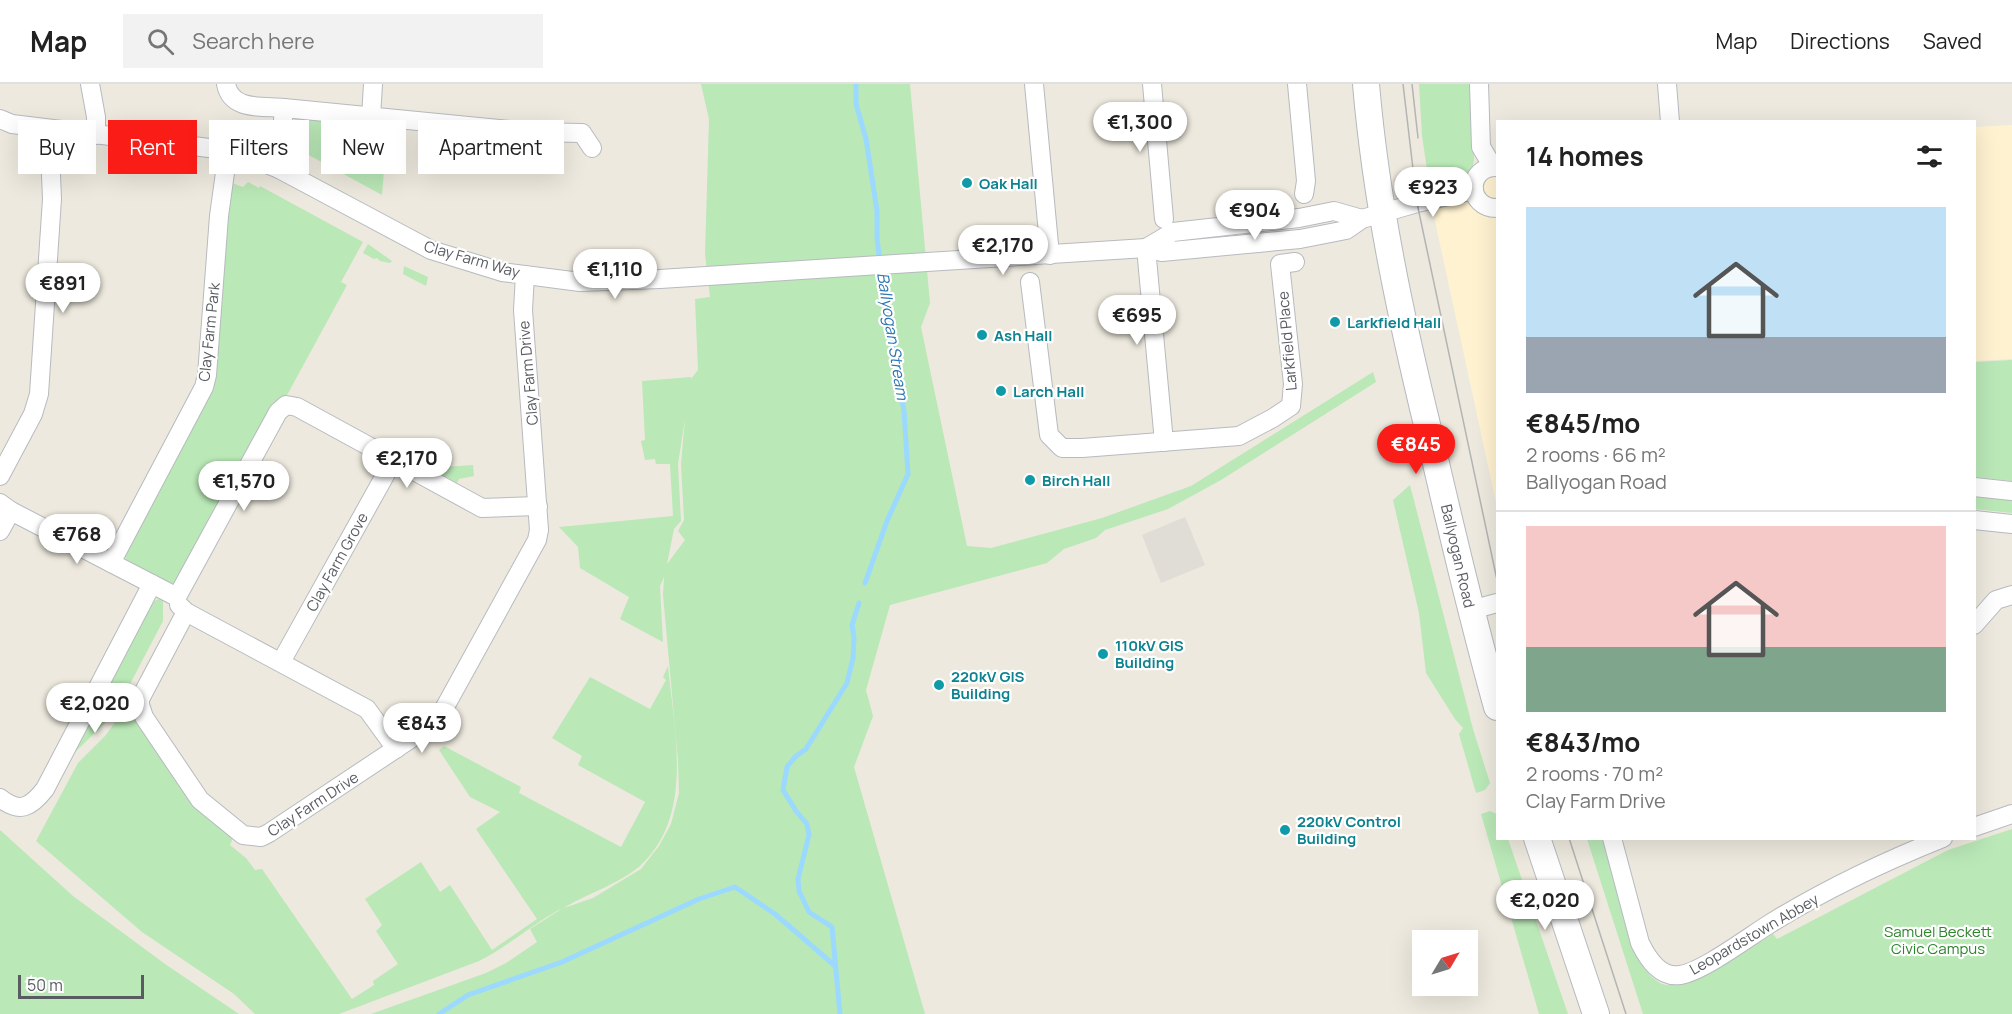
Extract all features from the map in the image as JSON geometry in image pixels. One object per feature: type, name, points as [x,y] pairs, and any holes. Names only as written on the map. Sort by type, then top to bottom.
[{"type":"street","points":[[90,84],[96,120]]},
{"type":"street","points":[[226,84],[227,91],[233,100],[243,105],[530,132],[582,133],[592,148]]},
{"type":"street","points":[[372,117],[373,84]]},
{"type":"street","points":[[1034,84],[1050,255]]},
{"type":"street","points":[[1152,84],[1164,219]]},
{"type":"street","points":[[1297,84],[1306,181],[1304,194]]},
{"type":"street","name":"Ballyogan Road","points":[[1366,84],[1375,168],[1372,217],[1415,377],[1496,703]]},
{"type":"street","points":[[1479,84],[1481,147],[1495,167],[1480,172],[1476,177],[1474,190],[1479,201],[1491,208],[1496,208]]},
{"type":"street","points":[[1667,84],[1670,120]]},
{"type":"street","points":[[283,120],[284,108]]},
{"type":"street","name":"Clay Farm Way","points":[[0,119],[18,125]]},
{"type":"street","name":"Clay Farm Way","points":[[96,135],[209,149]]},
{"type":"street","points":[[0,476],[33,414],[39,394],[52,199],[51,174]]},
{"type":"street","name":"Clay Farm Park","points":[[111,563],[204,387],[207,375],[219,216],[225,174]]},
{"type":"street","name":"Clay Farm Way","points":[[290,174],[430,250],[502,272],[580,282],[615,282],[1146,248],[1162,252],[1300,239],[1346,230],[1372,217],[1417,203],[1474,190]]},
{"type":"street","points":[[1146,248],[1164,442]]},
{"type":"street","name":"Larkfield Place","points":[[1030,282],[1049,435],[1062,448],[1164,442],[1239,436],[1291,406],[1293,384],[1280,264],[1295,262]]},
{"type":"street","name":"Clay Farm Drive","points":[[525,275],[523,310],[538,506],[539,530],[537,540],[440,716],[430,726],[396,749],[261,837],[243,835],[200,800],[144,717],[140,699],[182,605],[278,411],[286,405],[297,407],[482,508],[538,506]]},
{"type":"street","name":"Clay Farm Grove","points":[[281,662],[393,461]]},
{"type":"street","points":[[1976,488],[2012,491]]},
{"type":"street","points":[[0,531],[6,507],[152,584],[182,605],[366,709],[396,749]]},
{"type":"street","points":[[1976,519],[2012,524]]},
{"type":"street","points":[[0,798],[8,805],[28,806],[45,789],[152,584]]},
{"type":"street","points":[[1976,623],[1996,600],[2012,595]]},
{"type":"street","points":[[1471,610],[1496,603]]},
{"type":"street","points":[[1976,826],[2012,814]]},
{"type":"street","points":[[1538,840],[1596,1014]]},
{"type":"street","name":"Leopardstown Abbey","points":[[1613,840],[1640,943],[1647,958],[1665,973],[1677,976],[1689,973],[1718,957],[1771,923],[1845,881],[1892,858],[1938,840]]},
{"type":"shaded area","points":[[2012,125],[2012,359],[1976,361],[1976,127]]},
{"type":"shaded area","points":[[1496,175],[1496,502],[1436,226],[1430,189]]},
{"type":"shaded area","points":[[1185,517],[1205,565],[1161,583],[1142,535]]},
{"type":"green space","points":[[701,84],[910,84],[930,303],[921,327],[967,546],[991,548],[1102,518],[1191,486],[1373,372],[1376,382],[1221,480],[1168,509],[1105,530],[1096,538],[1064,549],[1047,563],[890,605],[866,690],[873,716],[854,767],[925,1014],[371,1014],[486,973],[506,963],[537,942],[530,929],[563,908],[479,961],[339,1014],[255,1014],[234,994],[142,932],[36,841],[78,763],[105,736],[127,706],[132,710],[195,808],[233,838],[230,845],[246,858],[255,870],[262,869],[352,999],[374,985],[373,981],[398,964],[376,931],[382,925],[365,899],[421,862],[440,892],[450,885],[492,950],[537,919],[476,829],[500,812],[470,797],[439,750],[444,746],[521,787],[519,793],[621,847],[645,802],[578,765],[582,756],[552,738],[590,677],[650,709],[666,680],[663,677],[668,666],[677,769],[675,795],[669,820],[659,843],[635,870],[564,908],[593,898],[641,869],[659,846],[671,824],[679,793],[678,760],[663,595],[664,577],[660,586],[663,642],[620,619],[629,597],[580,568],[578,547],[559,527],[673,516],[670,464],[656,464],[655,459],[645,460],[641,441],[645,440],[642,381],[691,377],[691,379],[698,370],[695,299],[710,297],[705,254],[709,119]],"holes":[[[685,419],[681,464],[684,520],[678,531],[685,540],[667,564],[674,529],[681,521],[678,464]]]},
{"type":"green space","points":[[1419,84],[1471,84],[1474,160],[1472,168],[1464,179],[1452,185],[1430,189],[1422,136]]},
{"type":"green space","points":[[295,118],[357,120],[321,120],[321,162],[309,155],[309,120],[295,120]]},
{"type":"green space","points":[[343,174],[384,174],[382,195]]},
{"type":"green space","points":[[248,182],[259,188],[260,186],[363,242],[341,282],[347,285],[286,397],[273,403],[177,582],[169,584],[128,563],[124,555],[214,385],[226,221],[232,183],[243,187]]},
{"type":"green space","points":[[368,244],[392,261],[390,263],[380,261],[363,253]]},
{"type":"green space","points":[[404,266],[428,277],[426,286],[403,274]]},
{"type":"green space","points":[[2012,360],[2012,481],[1976,477],[1976,362]]},
{"type":"green space","points":[[473,465],[474,476],[459,479],[457,483],[429,468]]},
{"type":"green space","points":[[1410,485],[1473,729],[1490,783],[1485,790],[1476,793],[1459,734],[1463,728],[1426,673],[1419,613],[1393,500]]},
{"type":"green space","points":[[1976,497],[2012,500],[2012,513],[1976,509]]},
{"type":"green space","points":[[158,599],[163,600],[163,621],[120,703],[107,721],[71,756],[153,602]]},
{"type":"green space","points":[[1490,811],[1496,814],[1496,840],[1508,840],[1568,1014],[1539,1014],[1481,814]]},
{"type":"green space","name":"Samuel Beckett Civic Campus","points":[[2012,829],[2012,1014],[1643,1014],[1587,840],[1602,840],[1638,959],[1653,978],[1668,985],[1681,983],[1708,973],[1773,934],[1777,939],[1948,850]]},
{"type":"green space","points":[[0,830],[73,896],[165,964],[239,1014],[0,1014]]},
{"type":"waterway","name":"Ballyogan Stream","points":[[856,84],[856,104],[866,139],[877,211],[877,238],[885,304],[904,411],[908,474],[887,521],[865,583]]},
{"type":"waterway","name":"Ballyogan Stream","points":[[840,1014],[832,927],[809,912],[799,891],[798,879],[809,835],[807,824],[783,790],[787,767],[806,749],[847,683],[853,658],[852,625],[859,603]]},
{"type":"waterway","points":[[439,1014],[468,995],[562,962],[699,899],[735,887],[775,914],[834,965]]},
{"type":"tram line","points":[[1403,84],[1417,203],[1496,575]]},
{"type":"tram line","points":[[1412,84],[1418,138]]},
{"type":"tram line","points":[[1570,840],[1626,1014]]},
{"type":"place","name":"Oak Hall","points":[[967,183]]},
{"type":"place","name":"Larkfield Hall","points":[[1335,322]]},
{"type":"place","name":"Ash Hall","points":[[982,335]]},
{"type":"place","name":"Larch Hall","points":[[1001,391]]},
{"type":"place","name":"Birch Hall","points":[[1030,480]]},
{"type":"place","name":"110kV GIS Building","points":[[1103,654]]},
{"type":"place","name":"220kV GIS Building","points":[[939,685]]},
{"type":"place","name":"220kV Control Building","points":[[1285,830]]}]
